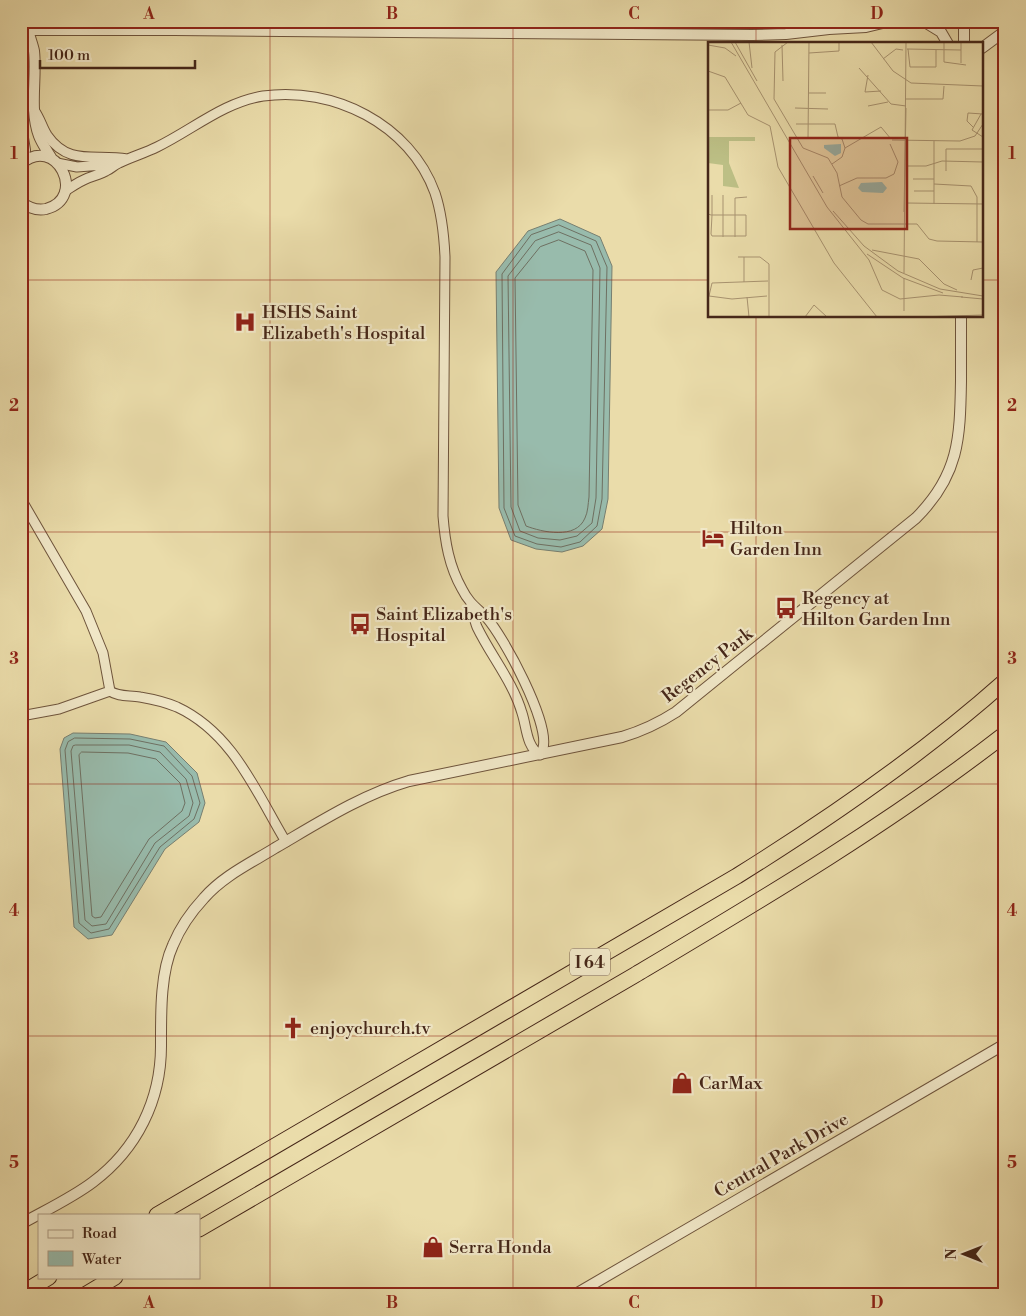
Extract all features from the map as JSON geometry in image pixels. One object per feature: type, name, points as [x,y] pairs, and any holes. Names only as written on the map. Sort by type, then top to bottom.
[{"type":"highway","name":"I 64","points":[[159,1214],[805,834],[936,740],[1005,681]]},
{"type":"highway","name":"I 64","points":[[200,1228],[774,893],[912,802],[1005,734]]},
{"type":"highway","points":[[21,1294],[48,1278]]},
{"type":"highway","points":[[85,1295],[114,1278]]},
{"type":"street","points":[[25,27],[752,35],[866,27],[891,21]]},
{"type":"street","points":[[923,21],[941,32],[947,42]]},
{"type":"street","points":[[964,21],[964,42]]},
{"type":"street","points":[[21,43],[25,27]]},
{"type":"street","points":[[22,203],[33,209],[44,209],[60,201],[65,191],[66,179],[64,173],[39,137],[34,110],[34,50],[25,27]]},
{"type":"street","points":[[984,47],[1005,31]]},
{"type":"street","points":[[22,163],[40,156],[77,167],[116,164],[158,146],[236,104],[262,96],[286,94],[308,95],[331,100],[352,108],[371,118],[404,144],[428,177],[434,193],[444,235],[443,516],[449,559],[455,576],[471,604],[476,625],[516,695],[523,714],[530,746],[534,752],[540,755],[544,747],[540,723],[527,686],[486,618],[471,604]]},
{"type":"street","points":[[34,110],[48,136],[57,146],[68,153],[78,157],[113,156],[127,160]]},
{"type":"street","points":[[21,126],[25,150],[22,163]]},
{"type":"street","points":[[65,191],[88,178],[108,170],[116,164]]},
{"type":"street","name":"Regency Park","points":[[38,1214],[92,1183],[113,1166],[138,1134],[153,1102],[159,1079],[162,1006],[165,976],[172,946],[186,921],[204,897],[223,881],[241,868],[352,803],[386,788],[410,781],[622,737],[646,730],[676,712],[916,518],[930,504],[942,486],[959,440],[961,318]]},
{"type":"street","points":[[21,499],[89,617],[102,653],[110,691],[114,694],[139,696],[176,706],[206,725],[231,750],[286,842]]},
{"type":"street","points":[[21,716],[59,709],[110,691]]},
{"type":"street","name":"Central Park Drive","points":[[574,1295],[1005,1044]]},
{"type":"street","name":"Regency Park","points":[[21,1224],[38,1214]]},
{"type":"water","points":[[560,219],[600,237],[612,266],[608,499],[602,529],[583,546],[562,552],[536,549],[511,540],[499,508],[496,272],[528,231]]},
{"type":"water","points":[[73,733],[130,734],[166,742],[197,773],[205,803],[199,822],[165,849],[112,935],[88,939],[74,927],[60,749],[64,738]]},
{"type":"place","name":"HSHS Saint Elizabeth's Hospital","points":[[245,322]]},
{"type":"place","name":"Hilton Garden Inn","points":[[713,538]]},
{"type":"place","name":"Regency at Hilton Garden Inn","points":[[786,608]]},
{"type":"place","name":"Saint Elizabeth's Hospital","points":[[360,624]]},
{"type":"place","name":"enjoychurch.tv","points":[[293,1028]]},
{"type":"place","name":"CarMax","points":[[682,1083]]},
{"type":"place","name":"Serra Honda","points":[[433,1247]]}]
